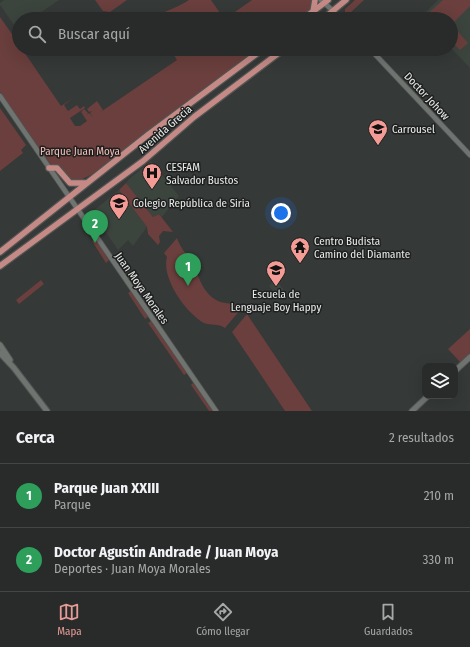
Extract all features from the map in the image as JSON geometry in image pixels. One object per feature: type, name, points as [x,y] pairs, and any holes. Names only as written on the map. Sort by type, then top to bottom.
[{"type":"main road","points":[[313,12],[316,0]]},
{"type":"main road","points":[[333,11],[346,0]]},
{"type":"main road","points":[[313,12],[324,1]]},
{"type":"main road","name":"Avenida Grecia","points":[[0,252],[70,198],[85,183],[254,56]]},
{"type":"main road","name":"Avenida Grecia","points":[[0,266],[144,161],[194,117],[275,56]]},
{"type":"main road","points":[[49,168],[58,168],[70,183],[85,183]]},
{"type":"main road","points":[[0,345],[14,368]]},
{"type":"main road","points":[[0,353],[14,368],[47,411]]},
{"type":"main road","points":[[458,368],[470,357]]},
{"type":"main road","points":[[412,411],[425,399]]},
{"type":"street","points":[[324,1],[333,11]]},
{"type":"street","name":"Doctor Johow","points":[[377,56],[470,155]]},
{"type":"street","name":"Juan Moya Morales","points":[[0,96],[216,411]]},
{"type":"shaded area","points":[[4,0],[59,0],[41,12],[12,12],[12,22],[0,3]]},
{"type":"shaded area","points":[[438,0],[470,0],[470,68],[458,55],[458,12],[426,12]]},
{"type":"shaded area","name":"CESFAM Salvador Bustos","points":[[151,161],[179,196],[162,217],[159,214],[153,217],[126,183]]},
{"type":"shaded area","name":"Colegio República de Siria","points":[[119,190],[147,227],[133,246],[128,240],[118,250],[92,212]]},
{"type":"shaded area","name":"Escuela de Lenguaje Boy Happy","points":[[275,279],[284,290],[277,296],[269,286]]},
{"type":"green space","points":[[95,0],[127,0],[110,12],[103,11]]},
{"type":"green space","points":[[189,0],[211,0],[219,12],[165,12]]},
{"type":"green space","points":[[252,0],[313,0],[313,8],[308,12],[235,12]]},
{"type":"green space","points":[[355,0],[364,0],[351,12],[345,12],[345,9]]},
{"type":"green space","points":[[443,0],[470,0],[470,6],[458,18],[458,12],[430,12]]},
{"type":"green space","name":"Parque Juan Moya","points":[[0,17],[12,34],[12,56],[27,56],[61,106],[73,98],[64,105],[68,111],[77,105],[80,109],[84,106],[85,108],[70,118],[75,126],[80,126],[87,121],[81,112],[84,109],[88,113],[87,115],[89,113],[93,117],[90,113],[92,111],[89,112],[87,109],[97,101],[103,110],[99,113],[177,60],[174,56],[251,56],[92,174],[75,181],[69,178],[58,166],[51,165],[0,92]]},
{"type":"green space","points":[[458,32],[468,43],[460,50],[458,48]]},
{"type":"green space","points":[[0,108],[26,145],[21,150],[23,153],[0,171]]},
{"type":"green space","points":[[126,183],[153,217],[159,214],[173,232],[163,231],[159,236],[160,242],[158,245],[148,234],[147,227],[119,190]]},
{"type":"green space","points":[[177,238],[208,293],[218,301],[233,304],[241,309],[225,328],[204,323],[190,311],[176,294],[168,275],[166,265],[167,257],[164,253]]},
{"type":"green space","points":[[95,239],[109,260],[106,263],[92,241]]},
{"type":"green space","points":[[41,280],[44,284],[19,304],[16,300]]},
{"type":"green space","points":[[131,291],[148,317],[145,319],[128,293]]},
{"type":"green space","points":[[247,314],[312,411],[285,411],[232,332]]},
{"type":"green space","points":[[151,321],[187,373],[184,375],[148,323]]},
{"type":"green space","points":[[470,329],[470,353],[460,362],[448,349]]},
{"type":"green space","points":[[193,383],[214,411],[209,411],[191,385]]},
{"type":"place","name":"Carrousel","points":[[378,146]]},
{"type":"place","name":"CESFAM Salvador Bustos","points":[[152,190]]},
{"type":"place","name":"Colegio República de Siria","points":[[119,220]]},
{"type":"place","name":"Doctor Agustín Andrade / Juan Moya","points":[[95,243]]},
{"type":"place","name":"Centro Budista Camino del Diamante","points":[[300,264]]},
{"type":"place","name":"Parque Juan XXIII","points":[[188,286]]},
{"type":"place","name":"Escuela de Lenguaje Boy Happy","points":[[276,287]]}]
